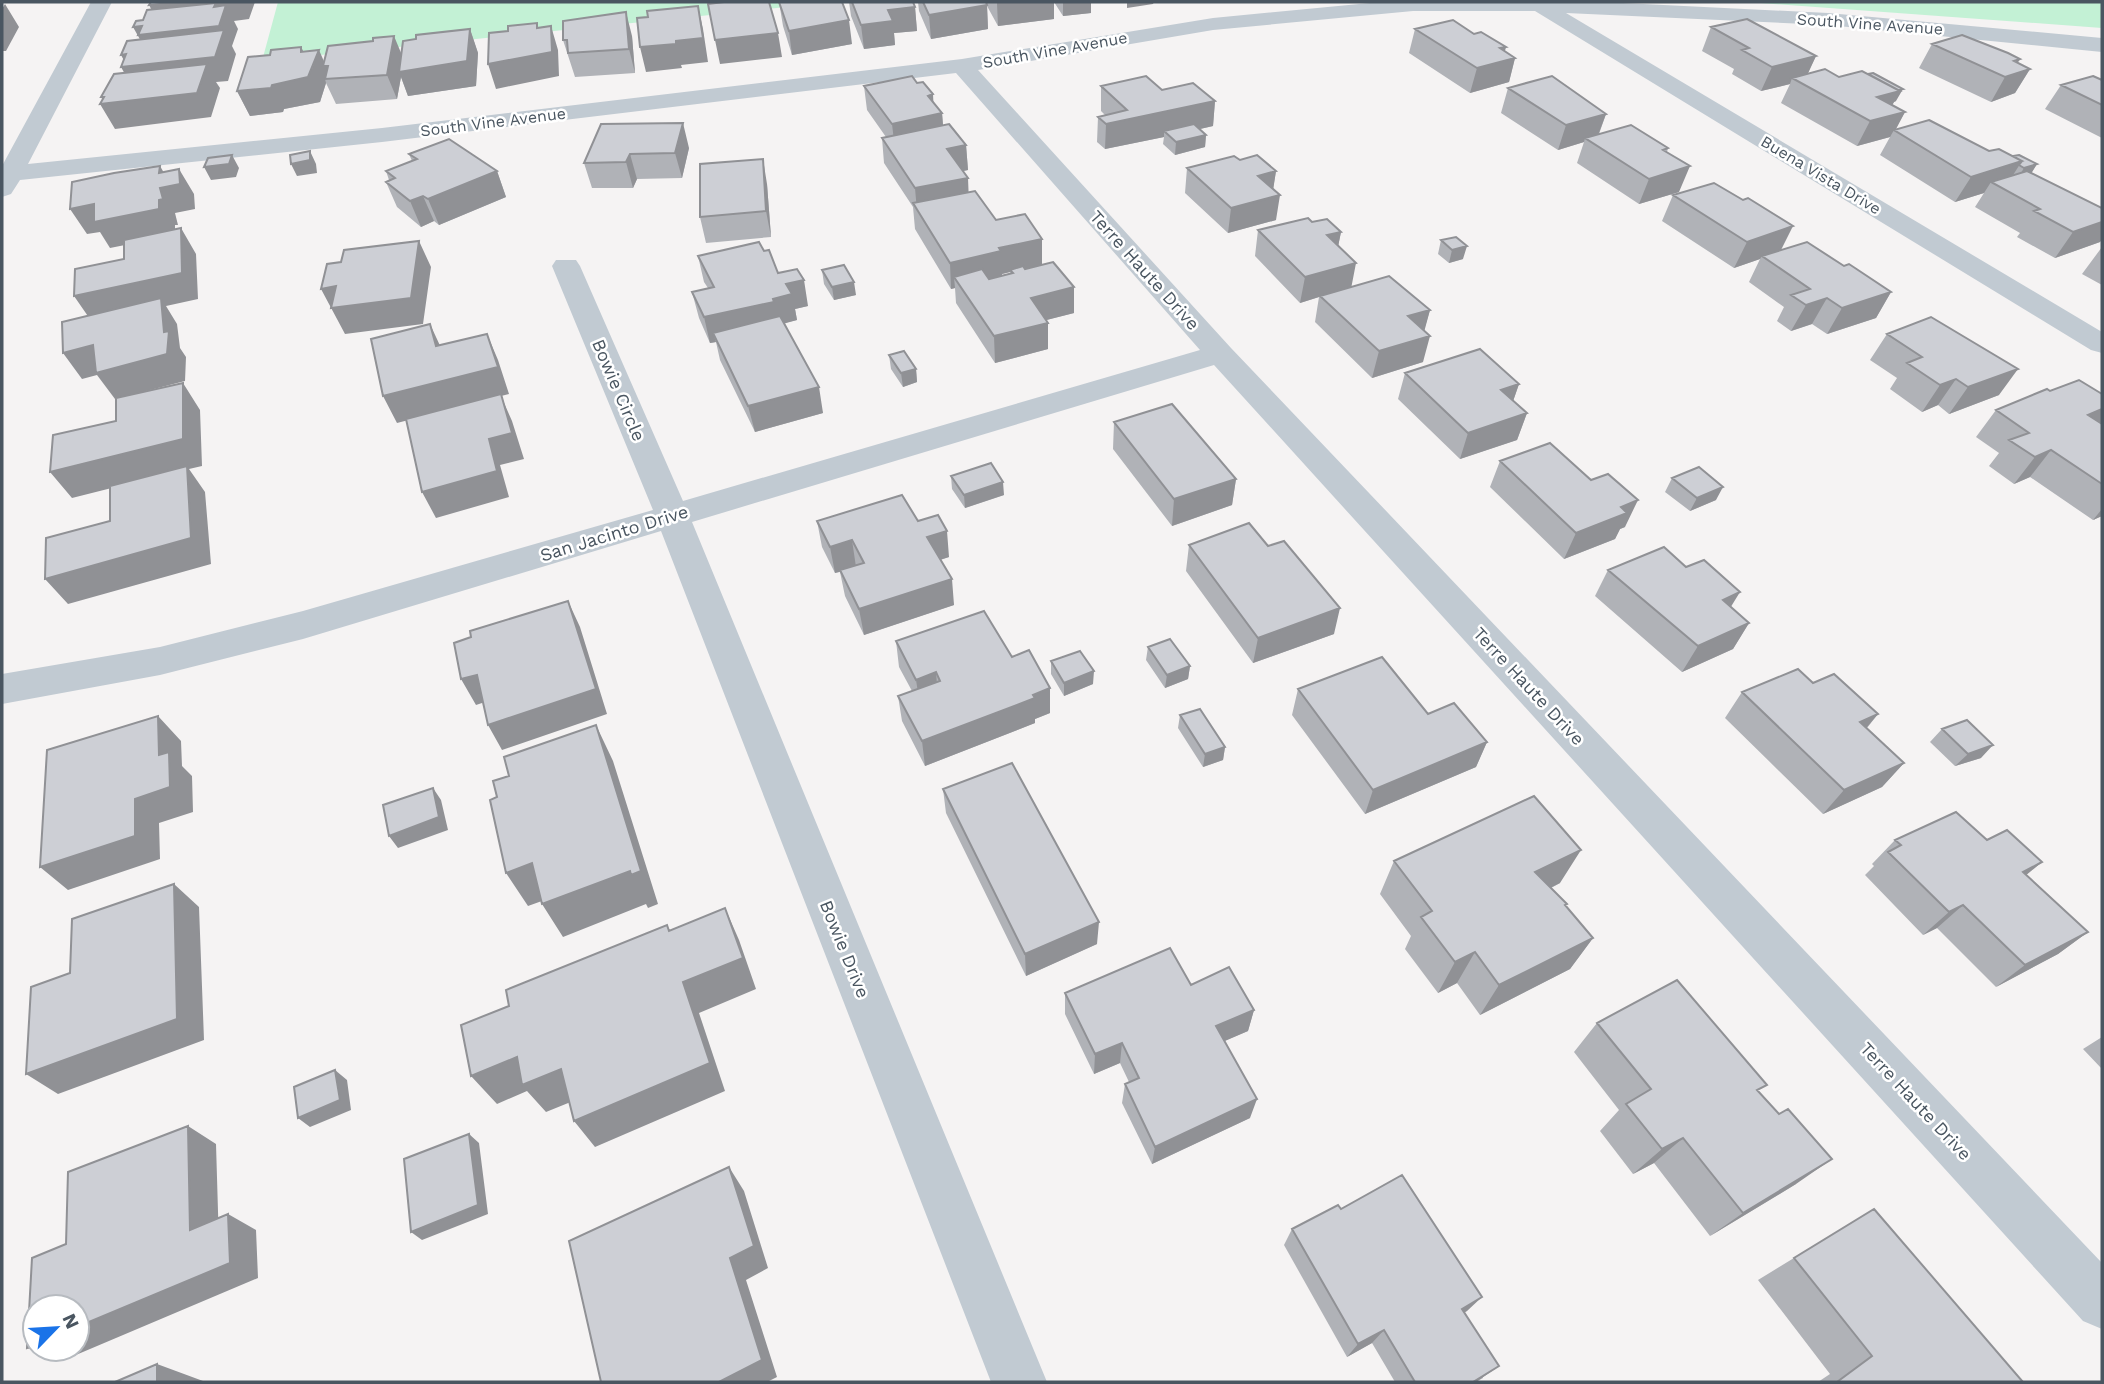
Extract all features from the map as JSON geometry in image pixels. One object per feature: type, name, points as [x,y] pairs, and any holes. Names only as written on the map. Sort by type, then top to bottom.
[{"type":"street","points":[[6,181],[101,2]]},
{"type":"street","name":"South Vine Avenue","points":[[6,181],[962,66],[1138,35],[1258,19],[1413,5],[1539,5],[1840,20],[2094,44]]},
{"type":"street","name":"Buena Vista Drive","points":[[1539,5],[2102,344]]},
{"type":"street","points":[[2094,44],[2102,68]]},
{"type":"street","name":"Terre Haute Drive","points":[[962,66],[1220,354],[2102,1301]]},
{"type":"street","name":"Bowie Circle","points":[[566,266],[672,515]]},
{"type":"street","name":"San Jacinto Drive","points":[[2,689],[134,666],[251,639],[1220,354]]},
{"type":"street","name":"Bowie Drive","points":[[672,515],[1019,1382]]},
{"type":"green space","points":[[278,2],[836,2],[262,61]]},
{"type":"green space","points":[[1747,2],[2102,2],[2102,28]]},
{"type":"building","points":[[151,2],[182,2],[149,5]]},
{"type":"building","points":[[769,2],[778,33],[715,40],[708,4]]},
{"type":"building","points":[[779,2],[842,2],[849,20],[789,31]]},
{"type":"building","points":[[852,2],[913,2],[915,7],[888,10],[893,21],[861,25]]},
{"type":"building","points":[[923,2],[986,2],[987,5],[929,15]]},
{"type":"building","points":[[216,3],[214,7],[226,5],[219,26],[138,35],[142,26],[133,27],[136,21],[143,20],[147,10]]},
{"type":"building","points":[[698,6],[703,38],[676,41],[676,44],[640,47],[637,18],[648,17],[647,11]]},
{"type":"building","points":[[626,12],[629,49],[568,53],[567,40],[563,40],[563,21]]},
{"type":"building","points":[[1747,19],[1816,56],[1772,67],[1742,50],[1749,48],[1711,27]]},
{"type":"building","points":[[1453,20],[1474,34],[1481,32],[1506,47],[1500,48],[1515,58],[1477,68],[1415,29]]},
{"type":"building","points":[[537,23],[537,28],[551,26],[552,52],[488,64],[489,33],[508,31],[508,26]]},
{"type":"building","points":[[470,29],[467,61],[399,72],[403,41],[416,39],[416,35]]},
{"type":"building","points":[[224,30],[215,57],[121,67],[126,54],[121,55],[127,41]]},
{"type":"building","points":[[1962,35],[2020,59],[2014,61],[2030,69],[2005,77],[1932,44]]},
{"type":"building","points":[[394,36],[387,75],[325,79],[328,66],[323,66],[328,46]]},
{"type":"building","points":[[301,47],[301,52],[319,50],[308,77],[272,85],[271,88],[237,91],[248,57],[270,55],[271,50]]},
{"type":"building","points":[[207,64],[197,93],[100,104],[114,74]]},
{"type":"building","points":[[1825,69],[1839,77],[1862,71],[1900,91],[1877,97],[1905,112],[1870,121],[1792,78]]},
{"type":"building","points":[[1873,73],[1903,89],[1898,90],[1868,74]]},
{"type":"building","points":[[912,76],[917,83],[923,82],[933,94],[928,96],[942,113],[892,124],[864,86]]},
{"type":"building","points":[[1146,76],[1162,90],[1193,83],[1215,101],[1106,124],[1098,117],[1127,110],[1101,86]]},
{"type":"building","points":[[1552,76],[1606,114],[1566,125],[1508,88]]},
{"type":"building","points":[[2093,76],[2102,80],[2102,105],[2061,85]]},
{"type":"building","points":[[1929,120],[1989,151],[1999,149],[2022,161],[1971,177],[1894,130]]},
{"type":"building","points":[[683,123],[675,153],[630,154],[626,162],[584,163],[601,124]]},
{"type":"building","points":[[949,124],[966,145],[947,149],[968,178],[915,188],[882,138]]},
{"type":"building","points":[[1194,124],[1206,135],[1176,142],[1164,131]]},
{"type":"building","points":[[1631,125],[1668,148],[1663,150],[1690,166],[1649,179],[1585,138]]},
{"type":"building","points":[[449,139],[497,171],[428,199],[423,196],[410,201],[386,182],[395,178],[386,171],[417,159],[409,154]]},
{"type":"building","points":[[310,151],[310,160],[291,164],[290,155]]},
{"type":"building","points":[[232,155],[229,164],[204,167],[208,158]]},
{"type":"building","points":[[1257,155],[1276,171],[1258,176],[1280,195],[1231,208],[1187,168],[1234,156],[1240,160]]},
{"type":"building","points":[[2019,155],[2037,164],[2024,168],[2019,165],[2022,161],[2013,156]]},
{"type":"building","points":[[763,159],[766,211],[700,217],[700,164]]},
{"type":"building","points":[[160,166],[159,173],[179,169],[180,184],[160,188],[163,199],[159,200],[159,209],[94,222],[94,204],[70,209],[72,182]]},
{"type":"building","points":[[2027,171],[2102,208],[2102,222],[2073,232],[2034,211],[2040,209],[1991,182]]},
{"type":"building","points":[[1714,183],[1743,200],[1748,198],[1793,226],[1747,242],[1673,195]]},
{"type":"building","points":[[975,191],[996,220],[1025,214],[1042,239],[999,248],[1001,251],[950,263],[913,203]]},
{"type":"building","points":[[1308,218],[1312,222],[1327,219],[1341,232],[1327,235],[1356,263],[1305,277],[1258,230]]},
{"type":"building","points":[[181,228],[182,273],[74,296],[75,269],[124,259],[124,240]]},
{"type":"building","points":[[1456,237],[1467,246],[1452,250],[1441,240]]},
{"type":"building","points":[[419,241],[411,298],[331,308],[336,286],[321,289],[327,264],[341,262],[344,250]]},
{"type":"building","points":[[759,242],[764,251],[769,250],[778,273],[797,269],[804,280],[786,284],[792,294],[773,299],[774,302],[704,317],[692,292],[714,287],[698,256]]},
{"type":"building","points":[[1807,242],[1844,266],[1849,264],[1891,292],[1842,308],[1827,298],[1806,305],[1791,295],[1810,289],[1762,256]]},
{"type":"building","points":[[1053,262],[1074,287],[1031,298],[1048,323],[994,336],[954,277],[982,269],[989,279],[1013,273],[1010,270],[1023,266],[1025,269]]},
{"type":"building","points":[[844,265],[854,282],[832,287],[822,270]]},
{"type":"building","points":[[1389,276],[1430,310],[1408,316],[1430,336],[1379,351],[1320,296]]},
{"type":"building","points":[[161,298],[164,332],[169,331],[167,354],[96,373],[93,345],[63,353],[62,322]]},
{"type":"building","points":[[780,316],[819,387],[748,406],[713,333]]},
{"type":"building","points":[[1931,317],[2018,369],[1968,387],[1956,379],[1940,385],[1907,363],[1922,357],[1887,334]]},
{"type":"building","points":[[430,324],[436,346],[487,334],[498,367],[383,396],[371,339]]},
{"type":"building","points":[[1480,349],[1519,384],[1501,390],[1527,413],[1468,433],[1405,373]]},
{"type":"building","points":[[904,351],[916,369],[901,373],[889,355]]},
{"type":"building","points":[[2079,380],[2102,394],[2102,409],[2088,415],[2102,424],[2102,484],[2051,450],[2035,457],[2009,440],[2029,433],[1996,410],[2047,389],[2050,391]]},
{"type":"building","points":[[183,383],[183,439],[50,472],[53,435],[116,421],[116,398]]},
{"type":"building","points":[[501,394],[512,433],[489,439],[497,471],[422,492],[406,419]]},
{"type":"building","points":[[1172,404],[1236,479],[1174,499],[1114,422]]},
{"type":"building","points":[[1550,443],[1591,480],[1608,474],[1638,500],[1621,507],[1627,513],[1576,533],[1500,461]]},
{"type":"building","points":[[991,463],[1003,482],[964,495],[951,476]]},
{"type":"building","points":[[187,466],[191,538],[45,579],[46,538],[110,521],[110,486]]},
{"type":"building","points":[[1699,467],[1723,487],[1697,498],[1672,478]]},
{"type":"building","points":[[902,495],[918,521],[938,515],[947,531],[927,537],[952,579],[859,609],[840,570],[864,563],[852,540],[830,547],[817,521]]},
{"type":"building","points":[[1249,523],[1268,546],[1284,541],[1340,608],[1258,638],[1189,545]]},
{"type":"building","points":[[1664,547],[1686,567],[1704,560],[1740,592],[1723,600],[1749,623],[1698,646],[1608,570]]},
{"type":"building","points":[[568,601],[596,689],[488,725],[477,675],[461,679],[454,643],[471,637],[470,631]]},
{"type":"building","points":[[984,611],[1012,657],[1029,650],[1050,688],[1033,695],[1035,698],[922,741],[898,696],[940,681],[936,672],[916,680],[896,641]]},
{"type":"building","points":[[1170,639],[1190,666],[1167,675],[1148,647]]},
{"type":"building","points":[[1080,651],[1094,671],[1064,683],[1051,661]]},
{"type":"building","points":[[1382,657],[1428,714],[1454,703],[1487,742],[1373,790],[1298,689]]},
{"type":"building","points":[[1798,669],[1813,683],[1834,674],[1878,714],[1860,722],[1904,763],[1844,790],[1742,692]]},
{"type":"building","points":[[1200,709],[1225,747],[1205,754],[1180,715]]},
{"type":"building","points":[[158,716],[159,755],[169,752],[170,787],[135,799],[135,836],[40,867],[47,750]]},
{"type":"building","points":[[1967,720],[1993,745],[1968,754],[1942,729]]},
{"type":"building","points":[[596,725],[641,871],[631,875],[630,871],[542,904],[532,863],[506,873],[490,800],[497,797],[493,781],[509,776],[504,757]]},
{"type":"building","points":[[1012,763],[1099,922],[1025,954],[943,789]]},
{"type":"building","points":[[433,788],[439,817],[389,836],[383,805]]},
{"type":"building","points":[[1534,796],[1581,850],[1535,872],[1567,904],[1565,905],[1593,938],[1499,985],[1475,952],[1455,962],[1421,917],[1432,911],[1394,861]]},
{"type":"building","points":[[1956,812],[1987,840],[2007,830],[2042,862],[2023,872],[2088,932],[2025,965],[1963,905],[1949,912],[1888,852],[1901,845],[1895,840]]},
{"type":"building","points":[[174,884],[177,1019],[26,1074],[31,987],[70,973],[72,919]]},
{"type":"building","points":[[725,908],[743,958],[683,982],[710,1063],[574,1121],[561,1069],[522,1085],[517,1057],[471,1076],[461,1025],[509,1006],[506,990],[667,925],[669,931]]},
{"type":"building","points":[[1170,948],[1191,985],[1229,967],[1254,1010],[1216,1026],[1257,1099],[1155,1147],[1125,1084],[1139,1078],[1122,1043],[1095,1054],[1065,993]]},
{"type":"building","points":[[1677,980],[1767,1085],[1757,1090],[1779,1114],[1788,1109],[1832,1159],[1743,1213],[1683,1138],[1662,1149],[1626,1104],[1651,1089],[1597,1023]]},
{"type":"building","points":[[335,1070],[340,1100],[298,1118],[294,1087]]},
{"type":"building","points":[[188,1126],[190,1230],[228,1214],[230,1263],[91,1321],[91,1293],[30,1293],[32,1258],[66,1244],[68,1172]]},
{"type":"building","points":[[469,1134],[478,1205],[411,1232],[404,1159]]},
{"type":"building","points":[[729,1167],[754,1246],[730,1258],[762,1360],[719,1382],[601,1382],[569,1241]]},
{"type":"building","points":[[1402,1175],[1482,1297],[1462,1309],[1499,1366],[1473,1382],[1415,1382],[1384,1330],[1358,1344],[1292,1229],[1338,1205],[1341,1209]]},
{"type":"building","points":[[1874,1209],[2023,1382],[1837,1382],[1872,1356],[1794,1258]]},
{"type":"building","points":[[157,1364],[157,1382],[115,1382]]}]
